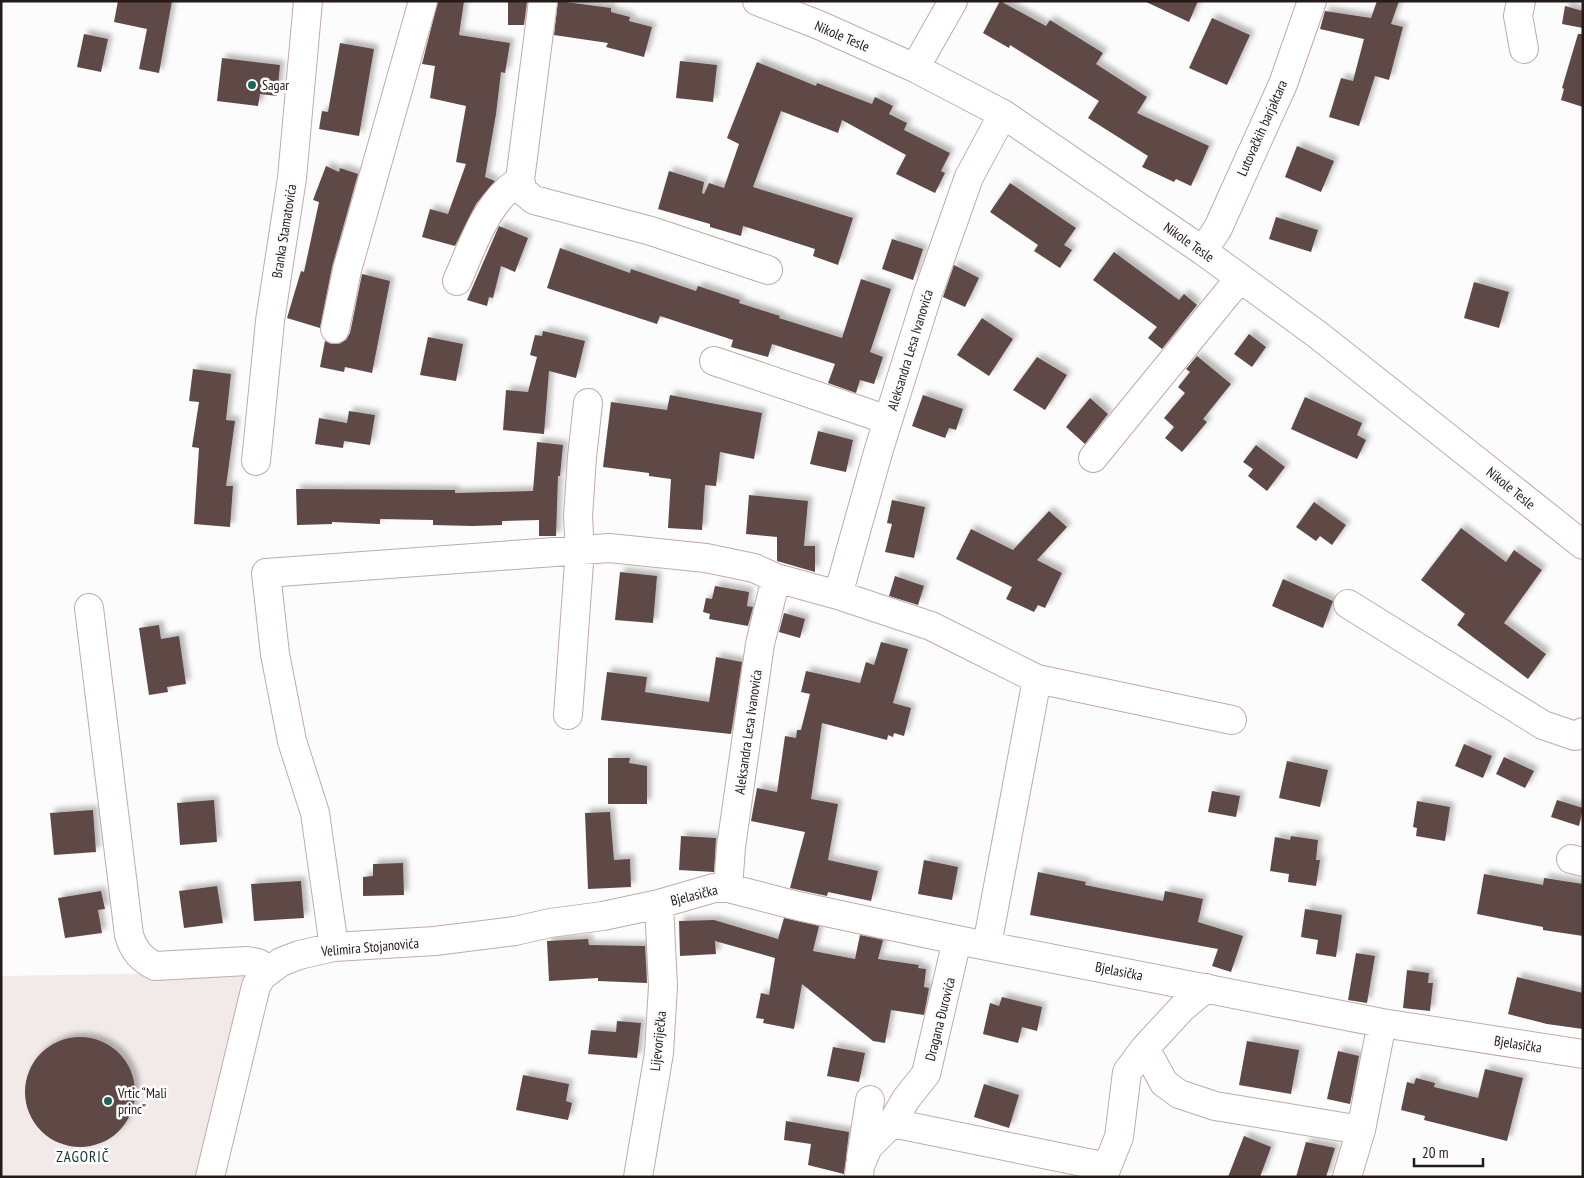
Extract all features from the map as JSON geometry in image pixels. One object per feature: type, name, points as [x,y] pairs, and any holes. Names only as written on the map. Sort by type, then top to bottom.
[{"type":"street","name":"Branka Stamatovića","points":[[256,461],[270,321],[292,178],[308,1]]},
{"type":"street","points":[[334,329],[347,270],[423,1]]},
{"type":"street","points":[[543,1],[520,180],[523,192],[534,200],[651,231],[768,270]]},
{"type":"street","name":"Nikole Tesle","points":[[757,1],[819,25],[915,68],[1003,114],[1203,251],[1318,335],[1583,544]]},
{"type":"street","points":[[915,68],[953,1]]},
{"type":"street","name":"Lutovačkih barjaktara","points":[[1203,251],[1218,228],[1283,84],[1312,1]]},
{"type":"street","points":[[1521,1],[1518,16],[1524,49]]},
{"type":"street","name":"Aleksandra Lesa Ivanovića","points":[[838,595],[888,420],[928,293],[969,177],[1003,114]]},
{"type":"street","points":[[457,281],[484,220],[505,189],[520,180]]},
{"type":"street","points":[[1094,458],[1240,278]]},
{"type":"street","points":[[714,361],[888,420]]},
{"type":"street","points":[[568,715],[580,549],[580,477],[588,404]]},
{"type":"street","points":[[334,947],[315,813],[292,741],[274,654],[266,573],[609,548],[706,558],[754,568],[776,578],[838,595],[931,626],[1037,680],[1232,720]]},
{"type":"street","name":"Aleksandra Lesa Ivanovića","points":[[728,888],[731,847],[760,644],[776,578]]},
{"type":"street","points":[[1348,604],[1543,725],[1575,736],[1583,732]]},
{"type":"street","points":[[89,608],[129,935],[134,947],[144,960],[155,966],[247,961],[258,963],[269,970]]},
{"type":"street","points":[[987,945],[1037,680]]},
{"type":"street","name":"Bjelasička","points":[[659,904],[714,888],[728,888],[798,906],[957,940],[1382,1023],[1583,1054]]},
{"type":"street","name":"Velimira Stojanovića","points":[[210,1177],[256,986],[262,976],[281,962],[299,955],[334,947],[435,941],[515,931],[659,904]]},
{"type":"street","name":"Lijevoriječka","points":[[638,1177],[659,1053],[663,986],[659,904]]},
{"type":"street","name":"Dragana Đurovića","points":[[859,1172],[868,1147],[892,1123],[906,1099],[926,1074],[957,940]]},
{"type":"street","points":[[892,1123],[1105,1172],[1119,1137],[1127,1072],[1145,1048],[1182,1008],[1206,988]]},
{"type":"street","points":[[1347,1177],[1361,1130],[1382,1023]]},
{"type":"street","points":[[1145,1048],[1164,1083],[1179,1094],[1215,1106],[1361,1130]]},
{"type":"street","name":"Dragana Đurovića","points":[[859,1172],[870,1100]]},
{"type":"shaded area","name":"Vrtic “Mali princ”","points":[[246,972],[198,1177],[1,1177],[1,976]]},
{"type":"building","points":[[118,1],[172,1],[159,73],[139,69],[147,29],[114,22]]},
{"type":"building","points":[[438,1],[464,1],[459,35],[510,43],[505,73],[501,72],[485,177],[495,181],[476,204],[455,246],[422,237],[430,209],[448,214],[466,164],[456,162],[466,106],[430,98],[435,66],[422,64]]},
{"type":"building","points":[[508,1],[527,1],[524,25],[508,25]]},
{"type":"building","points":[[558,1],[611,8],[611,12],[630,17],[629,21],[652,27],[644,57],[606,47],[608,43],[554,35]]},
{"type":"building","points":[[1000,1],[1046,26],[1050,20],[1103,53],[1096,64],[1147,97],[1137,113],[1209,146],[1191,186],[1176,179],[1174,182],[1142,167],[1148,156],[1088,118],[1099,101],[1010,45],[1009,48],[983,33]]},
{"type":"building","points":[[1144,1],[1198,1],[1189,22]]},
{"type":"building","points":[[1377,1],[1399,1],[1391,24],[1403,27],[1389,80],[1375,76],[1359,126],[1329,117],[1341,78],[1353,81],[1364,39],[1320,29],[1325,11],[1371,18]]},
{"type":"building","points":[[1565,6],[1583,11],[1583,28],[1562,24]]},
{"type":"building","points":[[1212,18],[1250,35],[1227,85],[1189,68]]},
{"type":"building","points":[[84,34],[108,39],[101,72],[77,67]]},
{"type":"building","points":[[1578,34],[1583,34],[1583,107],[1561,100],[1564,89],[1562,88]]},
{"type":"building","points":[[340,43],[374,49],[359,136],[319,129],[322,111],[328,112]]},
{"type":"building","points":[[222,58],[280,65],[277,96],[260,94],[258,106],[217,101]]},
{"type":"building","points":[[680,61],[717,65],[713,102],[676,98]]},
{"type":"building","points":[[757,62],[816,86],[817,83],[872,104],[875,97],[893,106],[889,114],[907,123],[904,130],[950,153],[941,171],[945,173],[935,193],[896,174],[906,155],[842,120],[838,133],[781,111],[753,187],[853,218],[838,265],[813,256],[815,249],[743,226],[741,236],[710,227],[710,224],[658,209],[669,171],[704,182],[702,193],[704,194],[709,183],[724,188],[739,144],[727,138]]},
{"type":"building","points":[[1297,146],[1334,161],[1321,192],[1285,177]]},
{"type":"building","points":[[326,166],[339,172],[340,168],[358,174],[332,267],[320,328],[287,318],[301,271],[304,272],[319,202],[313,200]]},
{"type":"building","points":[[1010,183],[1076,228],[1064,245],[1072,250],[1060,268],[1034,251],[1038,245],[990,212]]},
{"type":"building","points":[[1276,217],[1318,230],[1311,252],[1269,239]]},
{"type":"building","points":[[499,226],[528,238],[515,272],[501,266],[493,298],[489,297],[487,306],[467,300]]},
{"type":"building","points":[[892,239],[923,249],[913,280],[882,269]]},
{"type":"building","points":[[560,248],[630,273],[631,269],[696,291],[698,286],[740,300],[739,303],[780,316],[779,318],[842,338],[861,279],[891,289],[870,352],[883,357],[874,384],[860,380],[856,393],[828,383],[835,364],[772,344],[768,357],[731,347],[733,340],[660,316],[657,324],[547,288]]},
{"type":"building","points":[[1114,252],[1179,300],[1184,294],[1197,305],[1162,349],[1148,338],[1157,327],[1093,280]]},
{"type":"building","points":[[954,265],[979,278],[965,307],[943,297]]},
{"type":"building","points":[[362,274],[390,281],[372,373],[345,367],[344,372],[320,367],[325,341],[331,344],[339,344],[346,340],[350,333]]},
{"type":"building","points":[[1474,282],[1509,292],[1499,328],[1464,318]]},
{"type":"building","points":[[982,318],[1013,339],[989,376],[957,355]]},
{"type":"building","points":[[543,331],[585,341],[576,378],[549,371],[544,434],[503,430],[506,390],[528,392],[537,357],[530,355],[535,335],[542,336]]},
{"type":"building","points":[[1249,334],[1266,347],[1252,367],[1234,354]]},
{"type":"building","points":[[428,337],[463,344],[456,381],[420,375]]},
{"type":"building","points":[[1197,356],[1231,384],[1203,419],[1207,422],[1182,452],[1165,438],[1174,427],[1164,418],[1185,393],[1178,387],[1190,372],[1186,369]]},
{"type":"building","points":[[1037,357],[1067,375],[1045,410],[1013,390]]},
{"type":"building","points":[[193,369],[231,374],[226,420],[235,421],[226,486],[233,486],[230,527],[194,524],[199,448],[192,447],[199,402],[189,401]]},
{"type":"building","points":[[670,395],[762,413],[754,459],[720,452],[716,486],[705,485],[702,530],[668,528],[671,479],[649,476],[649,473],[603,467],[611,402],[667,410]]},
{"type":"building","points":[[923,395],[963,409],[956,430],[949,428],[945,438],[912,426]]},
{"type":"building","points":[[1305,397],[1362,423],[1357,435],[1366,440],[1357,459],[1291,429]]},
{"type":"building","points":[[1090,398],[1108,414],[1085,444],[1066,427]]},
{"type":"building","points":[[349,411],[375,415],[370,445],[344,441],[343,448],[315,444],[319,418],[347,423]]},
{"type":"building","points":[[818,431],[853,440],[846,472],[810,464]]},
{"type":"building","points":[[537,442],[563,445],[560,476],[558,476],[556,536],[539,536],[539,520],[502,521],[502,525],[472,526],[433,525],[433,520],[380,519],[380,524],[332,522],[332,524],[297,525],[296,489],[455,490],[455,493],[533,491]]},
{"type":"building","points":[[1256,445],[1285,467],[1267,491],[1248,476],[1253,469],[1243,462]]},
{"type":"building","points":[[749,495],[808,501],[804,546],[815,546],[815,572],[777,561],[777,537],[746,534]]},
{"type":"building","points":[[892,500],[925,507],[914,558],[885,552],[892,524],[887,523]]},
{"type":"building","points":[[1314,502],[1346,525],[1332,545],[1320,536],[1316,541],[1296,527]]},
{"type":"building","points":[[1049,511],[1067,527],[1037,560],[1062,573],[1045,608],[1038,605],[1034,612],[1006,599],[1012,587],[956,559],[971,529],[1013,550]]},
{"type":"building","points":[[1461,528],[1506,562],[1514,550],[1542,570],[1504,623],[1546,654],[1528,679],[1457,625],[1465,614],[1421,580]]},
{"type":"building","points":[[620,572],[657,576],[653,623],[615,620]]},
{"type":"building","points":[[895,576],[924,586],[918,605],[889,596]]},
{"type":"building","points":[[1283,579],[1333,601],[1323,628],[1272,606]]},
{"type":"building","points":[[715,586],[749,592],[747,606],[753,607],[748,626],[709,619],[710,614],[703,612],[706,598],[712,599]]},
{"type":"building","points":[[784,613],[805,619],[800,638],[779,632]]},
{"type":"building","points":[[159,625],[161,639],[179,636],[186,684],[167,687],[168,692],[149,695],[139,628]]},
{"type":"building","points":[[881,642],[908,649],[893,703],[911,708],[904,736],[894,733],[893,737],[888,735],[887,740],[822,723],[811,799],[838,804],[828,860],[878,871],[871,901],[828,892],[827,896],[790,888],[805,832],[751,821],[757,788],[777,792],[785,736],[796,738],[797,730],[801,730],[810,694],[801,692],[806,671],[860,683],[866,662],[874,665]]},
{"type":"building","points":[[716,657],[742,662],[731,734],[601,720],[607,672],[647,677],[645,692],[709,702]]},
{"type":"building","points":[[1464,744],[1492,756],[1483,778],[1455,766]]},
{"type":"building","points":[[1504,757],[1534,771],[1525,788],[1496,774]]},
{"type":"building","points":[[608,758],[630,758],[629,763],[647,766],[647,804],[608,804]]},
{"type":"building","points":[[1287,761],[1328,770],[1320,807],[1279,798]]},
{"type":"building","points":[[1212,791],[1240,796],[1236,817],[1208,812]]},
{"type":"building","points":[[214,800],[217,842],[180,845],[177,803]]},
{"type":"building","points":[[1557,800],[1583,808],[1579,826],[1551,817]]},
{"type":"building","points":[[1417,801],[1450,807],[1445,841],[1416,836],[1417,828],[1413,827]]},
{"type":"building","points":[[93,810],[96,852],[54,855],[50,813]]},
{"type":"building","points":[[610,812],[614,860],[630,859],[631,887],[588,889],[585,813]]},
{"type":"building","points":[[681,836],[716,838],[714,872],[679,870]]},
{"type":"building","points":[[1291,836],[1318,840],[1316,860],[1320,860],[1316,886],[1288,882],[1289,874],[1270,871],[1275,837],[1290,840]]},
{"type":"building","points":[[924,860],[958,867],[952,900],[918,894]]},
{"type":"building","points":[[403,863],[404,895],[363,896],[363,877],[373,876],[373,864]]},
{"type":"building","points":[[1038,872],[1086,882],[1085,885],[1163,901],[1165,891],[1203,899],[1198,922],[1243,936],[1231,972],[1212,966],[1218,949],[1030,915]]},
{"type":"building","points":[[1484,874],[1543,885],[1544,878],[1583,884],[1583,936],[1543,930],[1543,927],[1477,914]]},
{"type":"building","points":[[301,881],[304,918],[254,921],[251,884]]},
{"type":"building","points":[[217,886],[223,923],[184,928],[179,891]]},
{"type":"building","points":[[101,891],[105,909],[98,910],[102,933],[65,938],[58,898]]},
{"type":"building","points":[[1305,909],[1342,915],[1336,957],[1316,954],[1318,940],[1301,937]]},
{"type":"building","points":[[784,918],[819,926],[813,951],[855,959],[860,935],[883,940],[878,959],[919,965],[918,968],[926,969],[924,987],[929,988],[924,1015],[891,1010],[885,1043],[873,1041],[802,984],[794,1029],[763,1023],[764,1019],[756,1018],[761,993],[769,995],[775,958],[715,941],[716,954],[680,956],[679,921],[714,920],[778,939]]},
{"type":"building","points":[[588,939],[589,945],[645,946],[647,983],[598,981],[598,978],[549,981],[547,941]]},
{"type":"building","points":[[1356,953],[1375,956],[1367,1003],[1348,1000]]},
{"type":"building","points":[[1407,970],[1429,973],[1428,983],[1433,983],[1430,1011],[1403,1008]]},
{"type":"building","points":[[1517,977],[1583,993],[1583,1029],[1547,1024],[1508,1014]]},
{"type":"building","points":[[1002,997],[1042,1007],[1037,1031],[1022,1027],[1018,1043],[983,1034],[990,1003],[999,1006]]},
{"type":"building","points":[[617,1021],[641,1023],[637,1058],[588,1054],[591,1030],[616,1032]]},
{"type":"building","points":[[80,1037],[101,1041],[119,1053],[131,1071],[135,1092],[131,1113],[119,1131],[101,1143],[80,1147],[59,1143],[41,1131],[29,1113],[25,1092],[29,1071],[41,1053],[59,1041]]},
{"type":"building","points":[[1247,1041],[1299,1050],[1291,1094],[1239,1085]]},
{"type":"building","points":[[833,1047],[865,1053],[859,1082],[827,1076]]},
{"type":"building","points":[[1338,1051],[1359,1056],[1350,1104],[1327,1099]]},
{"type":"building","points":[[1485,1069],[1523,1078],[1507,1141],[1424,1120],[1425,1116],[1401,1110],[1407,1082],[1414,1084],[1416,1078],[1435,1083],[1434,1087],[1478,1098]]},
{"type":"building","points":[[523,1075],[569,1084],[566,1101],[572,1103],[568,1120],[516,1110]]},
{"type":"building","points":[[984,1084],[1019,1095],[1009,1128],[974,1117]]},
{"type":"building","points":[[786,1121],[849,1132],[844,1174],[808,1165],[811,1144],[784,1140]]},
{"type":"building","points":[[1244,1136],[1271,1147],[1260,1177],[1228,1177]]},
{"type":"building","points":[[1306,1142],[1335,1148],[1326,1177],[1296,1177]]},
{"type":"place","name":"Sagar","points":[[252,85]]},
{"type":"place","name":"Vrtic “Mali princ”","points":[[108,1101]]},
{"type":"district","name":"ZAGORIČ","points":[[83,1157]]}]
